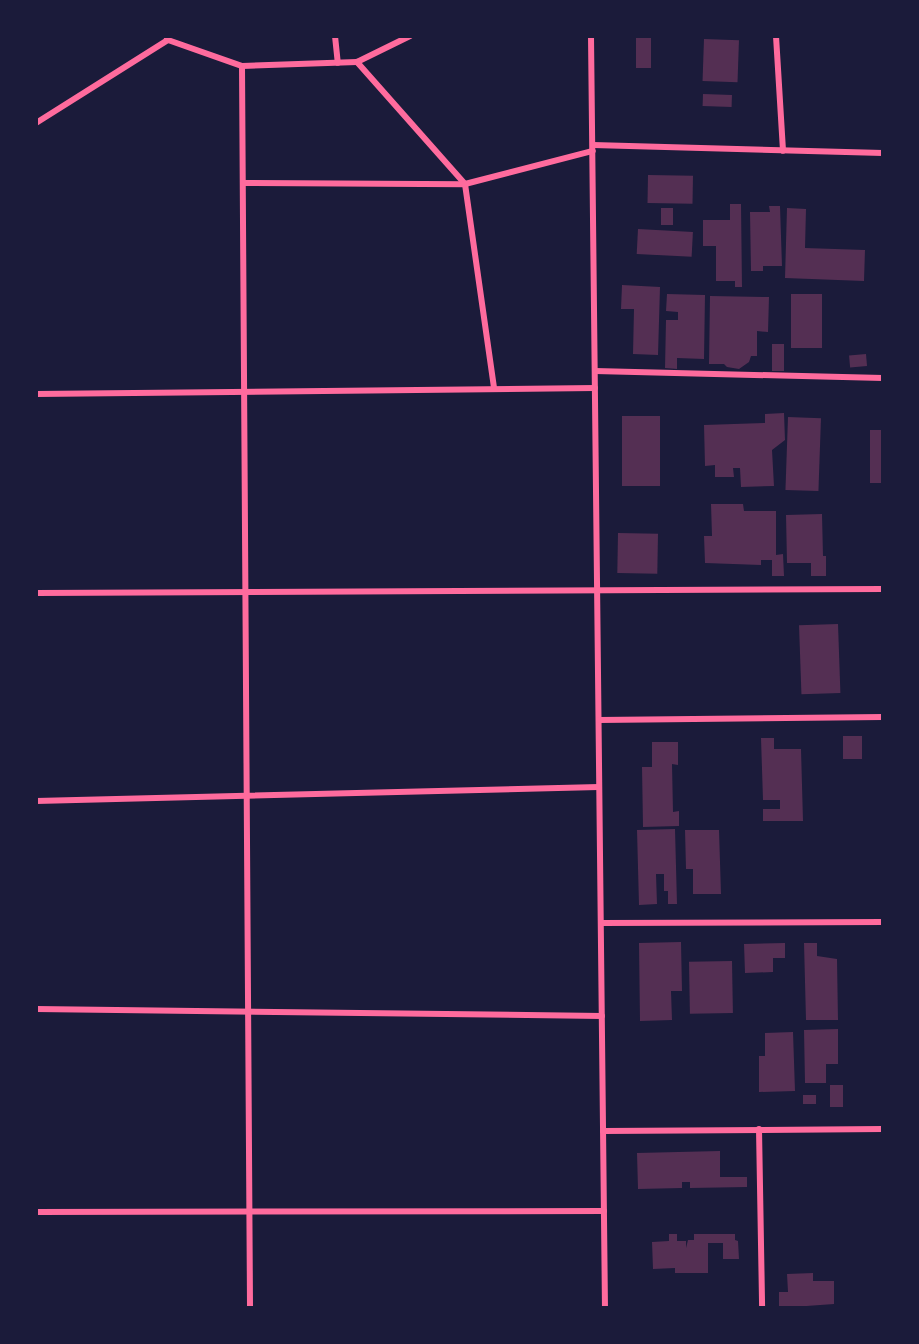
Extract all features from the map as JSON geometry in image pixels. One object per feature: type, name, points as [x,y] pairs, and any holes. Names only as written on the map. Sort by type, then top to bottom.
[{"type":"street","points":[[335,36],[338,63]]},
{"type":"street","points":[[36,123],[167,38],[242,66],[357,62],[410,36]]},
{"type":"street","points":[[591,36],[605,1308]]},
{"type":"street","points":[[776,36],[783,151]]},
{"type":"street","points":[[357,62],[465,184],[494,389]]},
{"type":"street","points":[[242,66],[250,1308]]},
{"type":"street","points":[[243,183],[465,184],[593,148],[883,153]]},
{"type":"street","points":[[595,371],[883,378]]},
{"type":"street","points":[[36,394],[595,388]]},
{"type":"street","points":[[36,593],[883,589]]},
{"type":"street","points":[[599,720],[883,717]]},
{"type":"street","points":[[36,801],[599,787]]},
{"type":"street","points":[[601,923],[883,922]]},
{"type":"street","points":[[36,1009],[602,1016]]},
{"type":"street","points":[[603,1131],[883,1129]]},
{"type":"street","points":[[759,1130],[762,1308]]},
{"type":"street","points":[[36,1212],[604,1211]]},
{"type":"building","points":[[636,36],[651,36],[651,68],[636,68]]},
{"type":"building","points":[[704,39],[739,40],[738,82],[703,81]]},
{"type":"building","points":[[703,94],[732,95],[732,107],[703,106]]},
{"type":"building","points":[[648,175],[693,176],[693,204],[648,203]]},
{"type":"building","points":[[730,204],[741,204],[742,287],[735,287],[735,281],[716,281],[716,246],[703,246],[703,220],[730,220]]},
{"type":"building","points":[[769,206],[780,206],[782,266],[763,266],[763,271],[751,271],[750,212],[770,212]]},
{"type":"building","points":[[661,208],[673,208],[673,225],[661,225]]},
{"type":"building","points":[[787,208],[806,209],[805,248],[865,250],[864,281],[785,278]]},
{"type":"building","points":[[638,229],[693,232],[692,257],[637,254]]},
{"type":"building","points":[[622,285],[660,287],[658,355],[633,354],[634,309],[621,309]]},
{"type":"building","points":[[667,294],[705,295],[704,359],[677,358],[677,369],[665,368],[666,320],[678,320],[678,312],[666,311]]},
{"type":"building","points":[[791,294],[822,294],[822,348],[791,348]]},
{"type":"building","points":[[710,296],[769,297],[768,332],[757,331],[757,356],[751,356],[749,362],[739,369],[727,367],[724,364],[709,364]]},
{"type":"building","points":[[772,344],[784,344],[784,371],[772,371]]},
{"type":"building","points":[[866,354],[867,366],[850,367],[849,355]]},
{"type":"building","points":[[784,413],[785,440],[772,450],[774,486],[741,487],[740,468],[733,468],[734,477],[715,477],[715,465],[705,466],[704,425],[765,423],[765,414]]},
{"type":"building","points":[[622,416],[660,416],[660,486],[622,486]]},
{"type":"building","points":[[788,417],[821,418],[818,491],[785,490]]},
{"type":"building","points":[[870,430],[883,430],[883,483],[870,483]]},
{"type":"building","points":[[711,504],[743,504],[744,511],[776,511],[776,555],[783,554],[784,576],[772,576],[772,560],[761,560],[761,565],[705,563],[704,536],[712,536]]},
{"type":"building","points":[[822,514],[826,576],[811,576],[811,563],[787,563],[786,515]]},
{"type":"building","points":[[618,533],[658,534],[657,574],[617,573]]},
{"type":"building","points":[[838,624],[840,693],[801,694],[799,625]]},
{"type":"building","points":[[843,736],[862,736],[862,759],[843,759]]},
{"type":"building","points":[[761,738],[774,738],[774,749],[801,749],[803,821],[763,821],[763,809],[780,809],[780,800],[763,800]]},
{"type":"building","points":[[652,742],[678,742],[678,765],[672,764],[673,812],[679,811],[679,826],[643,827],[642,767],[652,767]]},
{"type":"building","points":[[675,829],[677,904],[668,904],[668,891],[664,891],[664,874],[656,874],[657,904],[639,905],[637,830]]},
{"type":"building","points":[[685,830],[719,830],[721,894],[693,894],[693,869],[686,869]]},
{"type":"building","points":[[681,942],[682,991],[671,991],[672,1020],[640,1021],[639,943]]},
{"type":"building","points":[[785,943],[785,958],[773,958],[773,972],[745,973],[744,944]]},
{"type":"building","points":[[804,943],[817,943],[817,956],[837,959],[838,1020],[806,1020]]},
{"type":"building","points":[[732,961],[733,1013],[690,1014],[689,962]]},
{"type":"building","points":[[838,1029],[838,1064],[826,1064],[826,1083],[805,1083],[804,1030]]},
{"type":"building","points":[[793,1032],[795,1091],[759,1092],[759,1056],[765,1056],[765,1033]]},
{"type":"building","points":[[830,1085],[843,1085],[843,1107],[830,1107]]},
{"type":"building","points":[[803,1095],[816,1095],[816,1104],[803,1104]]},
{"type":"building","points":[[720,1151],[720,1177],[747,1177],[747,1187],[690,1188],[690,1182],[682,1182],[682,1188],[638,1189],[637,1153]]},
{"type":"building","points":[[669,1234],[677,1234],[677,1241],[686,1241],[686,1248],[688,1240],[694,1240],[694,1234],[735,1234],[735,1240],[738,1241],[739,1259],[723,1259],[723,1243],[708,1243],[708,1273],[675,1273],[675,1268],[653,1269],[652,1242],[669,1241]]},
{"type":"building","points":[[813,1273],[813,1281],[834,1281],[834,1304],[779,1308],[779,1292],[788,1292],[787,1274]]}]
